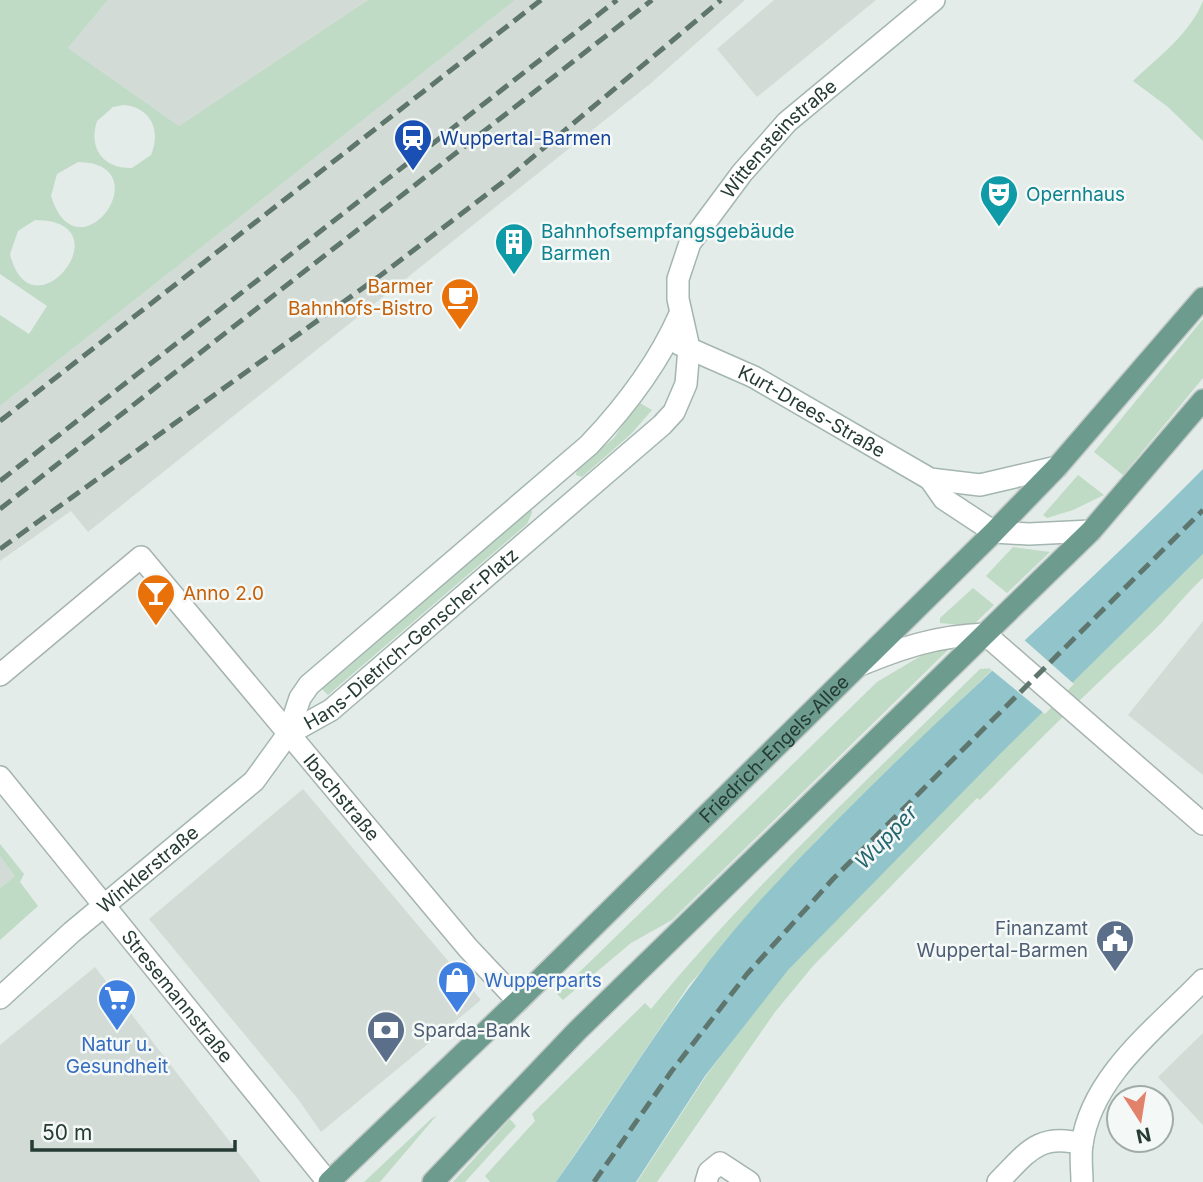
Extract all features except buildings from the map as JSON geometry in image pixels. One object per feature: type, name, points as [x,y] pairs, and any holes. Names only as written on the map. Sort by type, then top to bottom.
[{"type":"main road","name":"Friedrich-Engels-Allee","points":[[328,1182],[518,1001],[994,532],[1057,467],[1203,298]]},
{"type":"main road","points":[[433,1182],[577,1031],[993,640],[1203,400]]},
{"type":"street","name":"Wittensteinstraße","points":[[680,314],[678,279],[686,251],[742,173],[787,122],[934,0]]},
{"type":"street","name":"Hans-Dietrich-Genscher-Platz","points":[[288,733],[300,698],[309,685],[589,445],[612,421],[668,340],[680,314]]},
{"type":"street","name":"Hans-Dietrich-Genscher-Platz","points":[[288,733],[331,710],[662,425],[674,412],[686,384],[690,348],[680,314]]},
{"type":"street","points":[[668,340],[690,348]]},
{"type":"street","name":"Kurt-Drees-Straße","points":[[690,348],[754,377],[930,479],[980,485],[1057,467]]},
{"type":"street","name":"Kurt-Drees-Straße","points":[[930,479],[944,499],[994,532]]},
{"type":"street","points":[[994,532],[1029,534],[1091,531]]},
{"type":"street","name":"Ibachstraße","points":[[0,675],[141,557],[468,948],[518,1001]]},
{"type":"street","points":[[858,666],[906,646],[945,636],[993,640],[1203,824]]},
{"type":"street","name":"Winklerstraße","points":[[0,998],[104,905],[254,781],[288,733]]},
{"type":"street","name":"Stresemannstraße","points":[[0,778],[328,1182]]},
{"type":"street","points":[[1082,1182],[1082,1144],[1091,1110],[1110,1076],[1203,980]]},
{"type":"street","points":[[998,1182],[1033,1146],[1064,1139],[1082,1144]]},
{"type":"street","points":[[706,1182],[709,1172],[720,1163],[749,1182]]},
{"type":"shaded area","points":[[108,0],[368,0],[179,126],[68,48]]},
{"type":"shaded area","points":[[515,0],[745,0],[650,84],[88,532],[71,511],[0,561],[0,406]]},
{"type":"shaded area","points":[[774,0],[876,0],[757,97],[717,49]]},
{"type":"shaded area","points":[[1203,621],[1203,775],[1128,715]]},
{"type":"shaded area","points":[[303,789],[481,1000],[321,1132],[298,1099],[149,919]]},
{"type":"shaded area","points":[[0,856],[15,876],[0,888]]},
{"type":"shaded area","points":[[95,967],[261,1182],[0,1182],[0,1045]]},
{"type":"shaded area","points":[[1203,1033],[1203,1125],[1175,1095],[1175,1084],[1165,1084],[1158,1077]]},
{"type":"green space","points":[[0,0],[108,0],[68,48],[179,126],[368,0],[515,0],[0,406],[0,315],[29,334],[47,306],[0,274]],"holes":[[[124,105],[141,111],[152,122],[154,129],[151,155],[132,168],[113,165],[106,161],[96,148],[97,121],[113,107]],[[78,162],[102,167],[113,180],[114,196],[106,212],[94,223],[79,227],[63,219],[51,196],[57,174]],[[35,220],[61,225],[73,238],[73,254],[65,270],[52,281],[36,285],[21,278],[10,254],[18,231]]]},
{"type":"green space","points":[[1203,1],[1203,141],[1168,107],[1133,81],[1182,34]]},
{"type":"green space","points":[[1203,319],[1203,378],[1123,475],[1094,452]]},
{"type":"green space","points":[[638,402],[652,410],[631,434],[582,477],[576,475],[577,468],[614,438]]},
{"type":"green space","points":[[1078,475],[1104,495],[1073,510],[1047,518],[1043,515]]},
{"type":"green space","points":[[531,507],[532,513],[527,524],[328,695],[321,688]]},
{"type":"green space","points":[[1013,547],[1050,552],[1007,593],[986,576]]},
{"type":"green space","points":[[1203,554],[1203,578],[1155,629],[980,800],[977,798],[813,966],[775,1012],[657,1182],[637,1182],[706,1076],[786,969],[873,878]]},
{"type":"green space","points":[[973,588],[994,605],[972,626],[940,623],[940,618]]},
{"type":"green space","points":[[936,647],[951,647],[672,920],[631,943],[563,1000],[557,994],[877,682]]},
{"type":"green space","points":[[994,668],[818,839],[689,985],[556,1182],[490,1182],[485,1176],[535,1121],[532,1114],[645,1003],[651,1009],[770,877],[980,669]]},
{"type":"green space","points":[[0,844],[24,874],[20,882],[38,906],[0,940],[0,888],[15,876],[0,856]]},
{"type":"green space","points":[[437,1115],[380,1182],[364,1182],[431,1119]]},
{"type":"green space","points":[[510,1119],[516,1126],[465,1182],[453,1182]]},
{"type":"water","name":"Wupper","points":[[1203,469],[1203,554],[998,756],[788,970],[705,1076],[636,1182],[556,1182],[702,970],[757,904],[865,792]]},
{"type":"pier","points":[[1022,638],[1074,684],[1045,714],[989,668]]},
{"type":"railway","points":[[0,421],[541,0]]},
{"type":"railway","points":[[0,481],[617,0]]},
{"type":"railway","points":[[0,509],[652,0]]},
{"type":"railway","points":[[0,549],[381,275],[503,182],[721,0]]},
{"type":"railway","points":[[594,1182],[671,1072],[747,974],[833,879],[1203,510]]},
{"type":"place","name":"Wuppertal-Barmen","points":[[413,172]]},
{"type":"place","name":"Opernhaus","points":[[999,228]]},
{"type":"place","name":"Bahnhofsempfangsgebäude Barmen","points":[[514,276]]},
{"type":"place","name":"Barmer Bahnhofs-Bistro","points":[[460,331]]},
{"type":"place","name":"Anno 2.0","points":[[156,627]]},
{"type":"place","name":"Finanzamt Wuppertal-Barmen","points":[[1115,973]]},
{"type":"place","name":"Wupperparts","points":[[457,1014]]},
{"type":"place","name":"Natur u. Gesundheit","points":[[117,1032]]},
{"type":"place","name":"Sparda-Bank","points":[[386,1064]]}]
